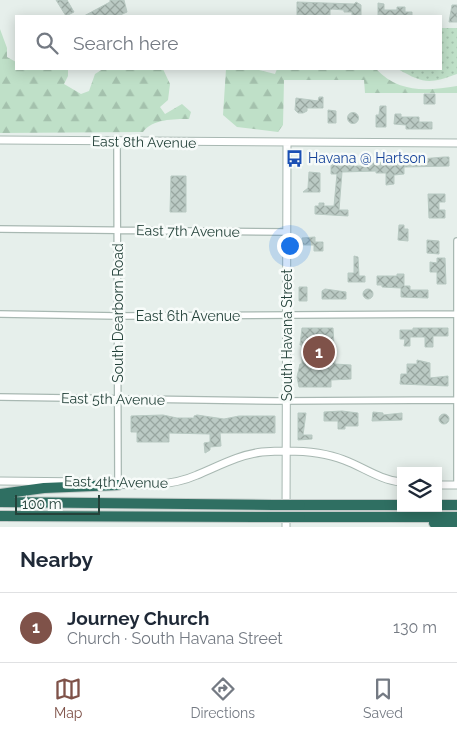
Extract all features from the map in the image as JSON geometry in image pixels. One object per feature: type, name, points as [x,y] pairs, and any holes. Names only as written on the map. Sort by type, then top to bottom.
[{"type":"highway","points":[[0,494],[44,488],[118,485]]},
{"type":"highway","points":[[0,502],[397,505]]},
{"type":"highway","points":[[442,505],[457,505]]},
{"type":"highway","points":[[0,516],[457,517]]},
{"type":"highway","points":[[330,517],[457,525]]},
{"type":"street","name":"East 8th Avenue","points":[[0,140],[457,143]]},
{"type":"street","name":"South Dearborn Road","points":[[117,141],[118,485]]},
{"type":"street","name":"South Havana Street","points":[[286,527],[287,143]]},
{"type":"street","name":"East 7th Avenue","points":[[0,229],[287,232]]},
{"type":"street","points":[[442,485],[457,485],[457,241]]},
{"type":"street","name":"East 6th Avenue","points":[[0,314],[118,316],[287,314]]},
{"type":"street","points":[[287,314],[457,314]]},
{"type":"street","name":"East 5th Avenue","points":[[0,397],[287,399]]},
{"type":"street","points":[[287,399],[457,400]]},
{"type":"street","name":"East 4th Avenue","points":[[0,481],[93,482],[118,485],[162,484],[177,482],[245,455],[287,452],[330,455],[372,473],[397,481]]},
{"type":"green space","points":[[442,28],[457,28],[457,74],[433,81],[414,78],[400,70],[442,70]]},
{"type":"green space","points":[[0,29],[7,48],[7,57],[15,61],[15,70],[68,70],[68,76],[64,84],[81,94],[89,91],[95,74],[101,70],[163,70],[170,84],[168,100],[160,107],[165,114],[182,104],[191,112],[189,119],[158,122],[152,124],[143,132],[0,133]]},
{"type":"green space","points":[[226,70],[259,70],[275,74],[277,70],[377,70],[385,77],[404,86],[434,89],[457,86],[457,93],[365,93],[364,80],[284,80],[283,125],[278,132],[237,127],[223,115]]},
{"type":"building","points":[[56,0],[67,0],[74,12],[65,15]]},
{"type":"building","points":[[110,0],[124,0],[127,12],[120,15],[86,15],[110,2]]},
{"type":"building","points":[[297,2],[354,4],[356,2],[361,5],[361,15],[352,15],[352,12],[332,9],[330,10],[330,15],[297,15]]},
{"type":"building","points":[[378,3],[384,4],[384,10],[397,10],[397,7],[405,7],[405,12],[412,12],[412,15],[378,15]]},
{"type":"building","points":[[452,5],[457,5],[457,22],[449,22]]},
{"type":"building","points":[[424,94],[435,94],[435,104],[424,104]]},
{"type":"building","points":[[319,97],[323,97],[323,108],[307,108],[307,111],[303,113],[298,113],[295,110],[296,98],[318,101]]},
{"type":"building","points":[[380,106],[386,106],[386,127],[376,127],[376,115],[379,115]]},
{"type":"building","points":[[328,110],[336,111],[336,123],[328,123]]},
{"type":"building","points":[[353,112],[359,118],[353,124],[347,118]]},
{"type":"building","points":[[395,114],[401,114],[401,117],[419,117],[419,122],[432,122],[432,129],[406,129],[406,125],[394,124]]},
{"type":"building","points":[[449,157],[449,166],[404,167],[404,174],[394,175],[394,184],[386,185],[386,173],[376,173],[376,171],[342,172],[339,210],[348,210],[348,216],[315,214],[315,206],[319,206],[319,203],[324,203],[324,206],[334,206],[337,174],[331,174],[331,164],[363,166],[363,164]]},
{"type":"building","points":[[309,172],[320,173],[320,192],[303,192],[308,188]]},
{"type":"building","points":[[171,176],[186,176],[186,212],[170,212]]},
{"type":"building","points":[[428,194],[445,194],[445,202],[439,202],[439,210],[445,210],[445,218],[429,218]]},
{"type":"building","points":[[399,225],[404,225],[404,229],[408,229],[408,241],[398,240]]},
{"type":"building","points":[[315,237],[315,242],[323,242],[323,251],[314,251],[314,245],[302,245],[302,238]]},
{"type":"building","points":[[427,240],[439,241],[439,254],[427,253]]},
{"type":"building","points":[[354,256],[358,257],[359,276],[365,276],[365,282],[348,282],[348,273],[354,273]]},
{"type":"building","points":[[437,258],[445,258],[446,284],[437,284],[437,272],[430,272],[430,262],[437,263]]},
{"type":"building","points":[[397,274],[404,274],[404,286],[410,286],[410,290],[428,290],[428,298],[401,297],[401,288],[377,285],[377,276],[397,276]]},
{"type":"building","points":[[299,287],[307,287],[307,301],[299,301]]},
{"type":"building","points":[[325,289],[346,292],[346,299],[322,299],[322,291]]},
{"type":"building","points":[[366,289],[370,289],[373,294],[372,298],[366,299],[363,296],[363,292]]},
{"type":"building","points":[[302,328],[333,328],[335,364],[351,365],[351,379],[331,380],[331,387],[299,387],[297,377],[300,364],[302,364],[302,345],[300,345]]},
{"type":"building","points":[[413,328],[448,328],[448,336],[433,336],[433,347],[425,347],[425,337],[410,337],[410,346],[404,346],[405,339],[400,339],[400,330],[413,330]]},
{"type":"building","points":[[417,360],[430,363],[430,378],[448,376],[448,386],[400,384],[401,374],[407,374],[407,364],[417,364]]},
{"type":"building","points":[[342,411],[358,413],[358,426],[345,426],[345,429],[338,429],[338,421],[324,421],[324,412]]},
{"type":"building","points":[[373,412],[383,413],[383,415],[402,413],[402,420],[372,421]]},
{"type":"building","points":[[298,413],[306,413],[303,435],[312,435],[312,439],[298,440]]},
{"type":"building","points":[[442,414],[446,414],[449,419],[448,423],[442,424],[439,421],[439,417]]},
{"type":"building","points":[[163,415],[177,418],[194,418],[197,415],[224,419],[239,416],[275,416],[275,433],[220,433],[221,446],[210,447],[210,450],[205,453],[204,443],[210,442],[210,434],[169,433],[169,442],[137,442],[137,432],[131,432],[131,416]]},
{"type":"place","name":"Havana @ Hartson","points":[[294,158]]},
{"type":"place","name":"Journey Church","points":[[319,352]]}]
